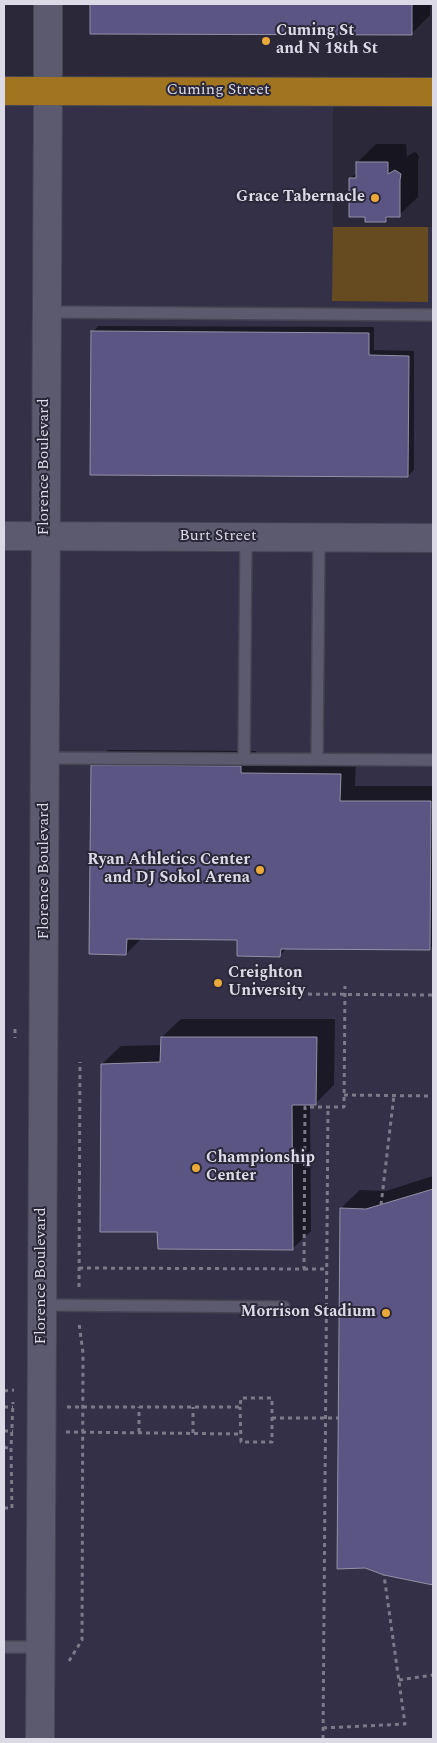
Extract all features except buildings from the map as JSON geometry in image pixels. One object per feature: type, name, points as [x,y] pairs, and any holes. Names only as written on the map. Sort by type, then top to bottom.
[{"type":"highway","name":"Cuming Street","points":[[4,91],[433,92]]},
{"type":"main road","name":"Florence Boulevard","points":[[40,1739],[48,4]]},
{"type":"main road","name":"Burt Street","points":[[4,536],[433,538]]},
{"type":"lane","points":[[46,312],[433,315]]},
{"type":"lane","points":[[244,759],[246,537]]},
{"type":"lane","points":[[317,759],[319,538]]},
{"type":"lane","points":[[45,758],[433,760]]},
{"type":"lane","points":[[42,1305],[284,1307]]},
{"type":"lane","points":[[4,1647],[40,1647]]},
{"type":"path","points":[[304,1269],[305,1108],[344,1108],[345,986]]},
{"type":"path","points":[[292,994],[433,995]]},
{"type":"path","points":[[69,1661],[82,1640],[83,1348],[79,1328],[80,1062]]},
{"type":"path","points":[[344,1095],[433,1096]]},
{"type":"path","points":[[380,1205],[394,1095]]},
{"type":"path","points":[[322,1739],[328,1108]]},
{"type":"path","points":[[79,1268],[326,1269]]},
{"type":"path","points":[[4,1391],[14,1390],[11,1449],[12,1508],[4,1508]]},
{"type":"path","points":[[241,1398],[272,1398],[272,1442],[241,1442],[240,1407],[241,1398]]},
{"type":"path","points":[[4,1407],[13,1407],[41,1419],[83,1432],[241,1434]]},
{"type":"path","points":[[41,1419],[83,1407],[240,1407]]},
{"type":"path","points":[[139,1407],[139,1432]]},
{"type":"path","points":[[193,1407],[193,1433]]},
{"type":"path","points":[[272,1418],[338,1418]]},
{"type":"path","points":[[4,1447],[11,1449]]},
{"type":"path","points":[[322,1728],[405,1724],[384,1574]]},
{"type":"path","points":[[399,1680],[433,1675]]},
{"type":"shaded area","name":"Creighton University","points":[[4,91],[333,91],[333,227],[433,227],[433,1739],[4,1739]]},
{"type":"shaded area","points":[[333,227],[428,227],[428,302],[332,301]]},
{"type":"place","name":"Cuming St and N 18th St","points":[[266,41]]},
{"type":"place","name":"Grace Tabernacle","points":[[375,198]]},
{"type":"place","name":"Ryan Athletics Center and DJ Sokol Arena","points":[[260,870]]},
{"type":"place","name":"Creighton University","points":[[218,983]]},
{"type":"place","name":"Championship Center","points":[[196,1168]]},
{"type":"place","name":"Morrison Stadium","points":[[386,1313]]}]
